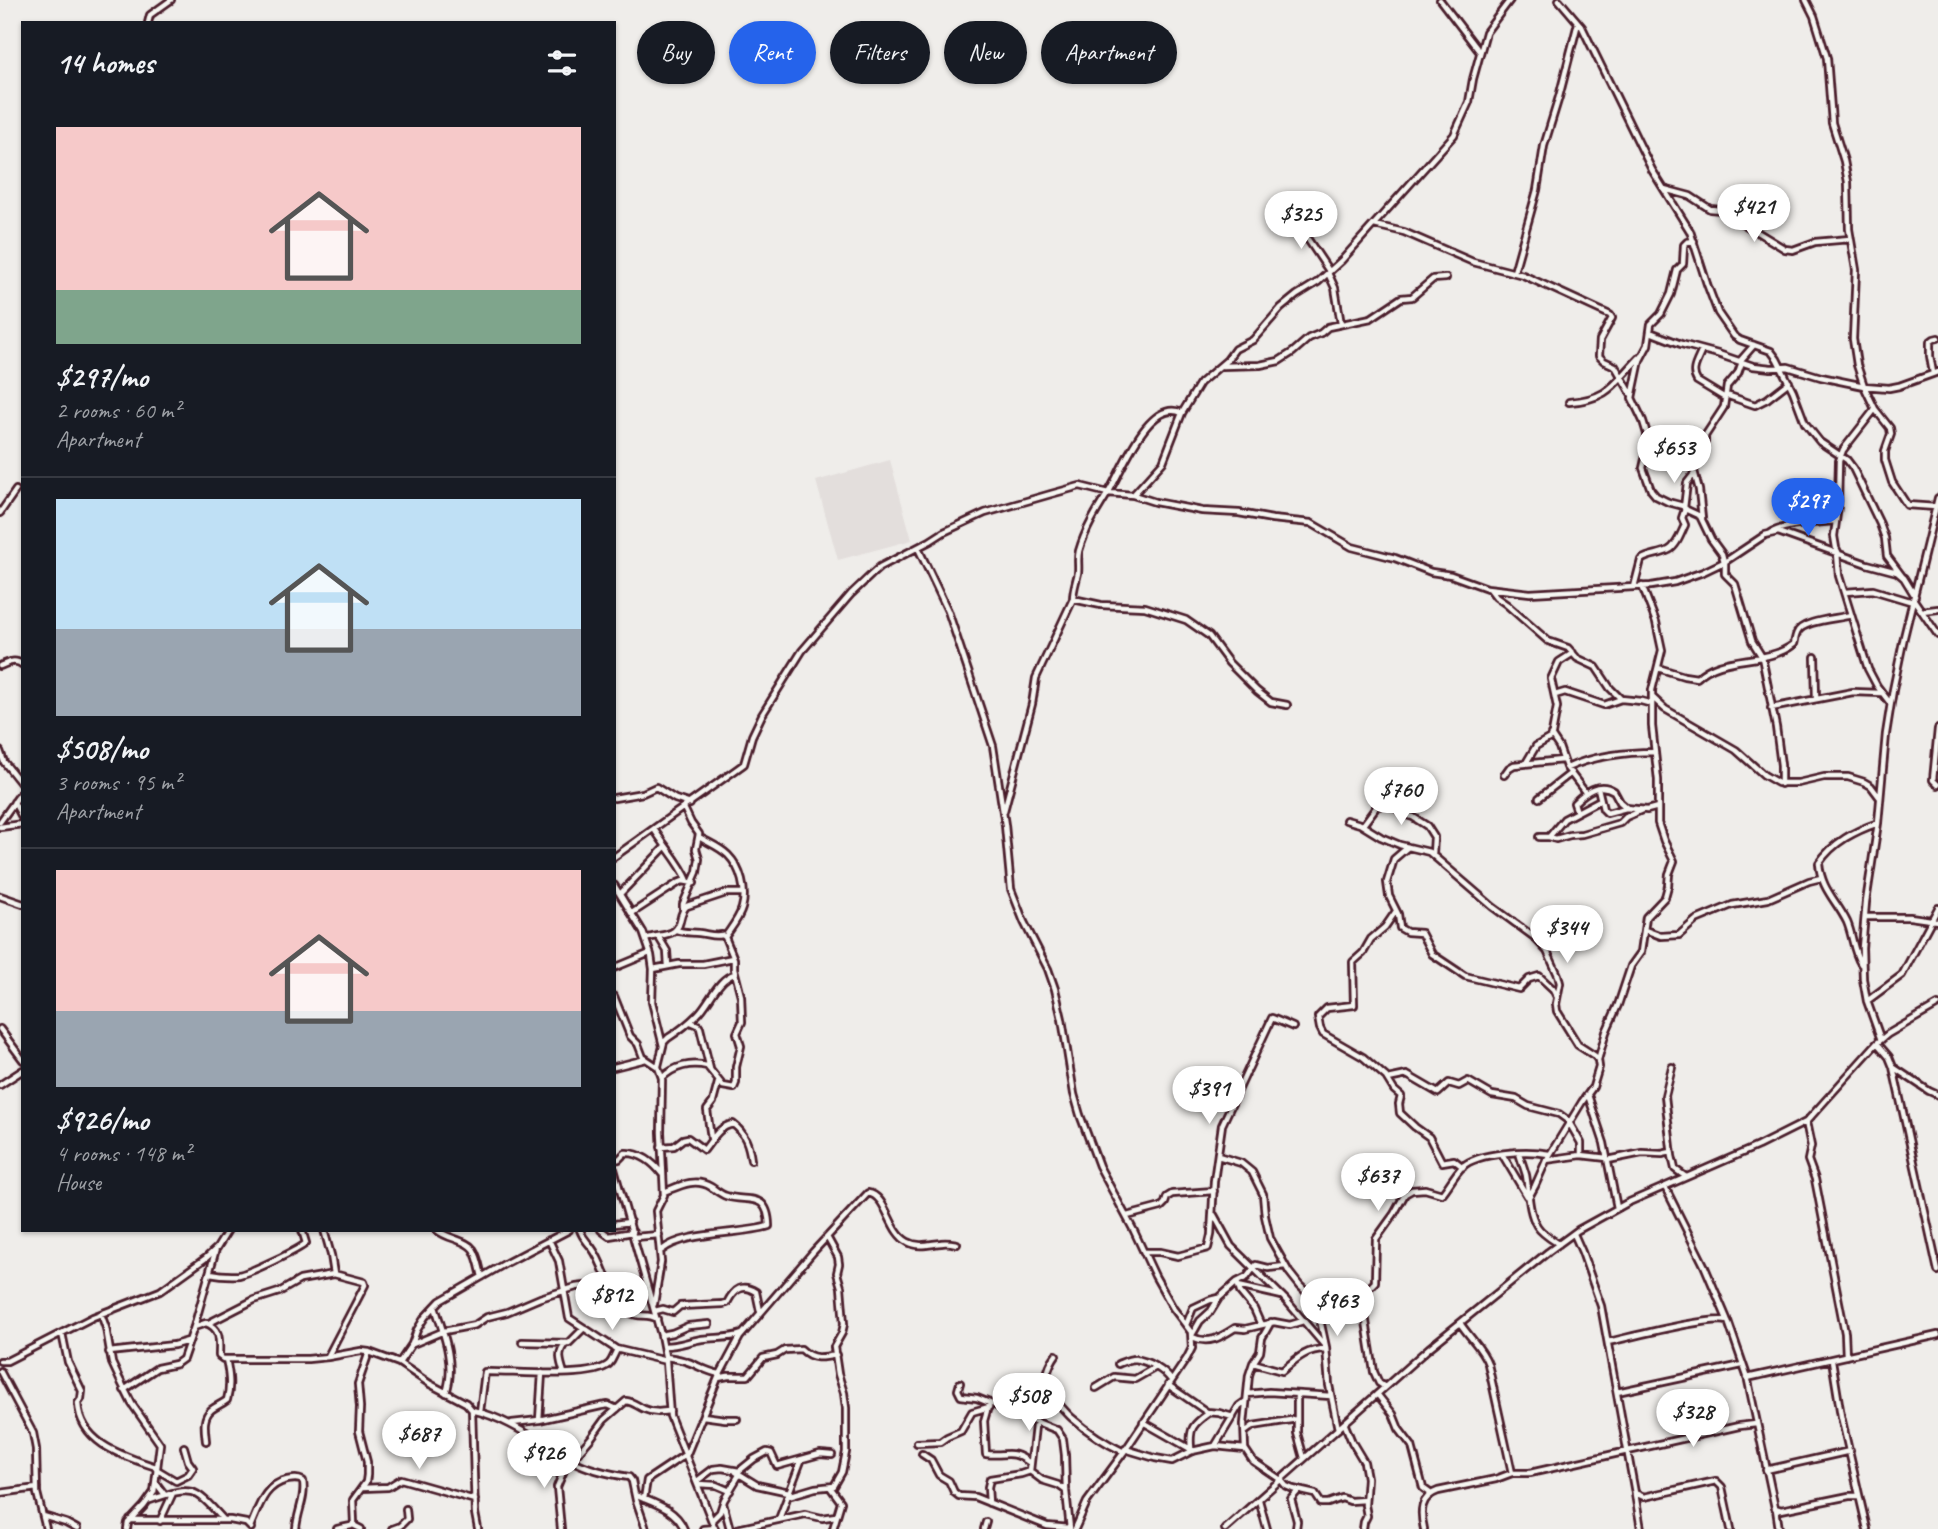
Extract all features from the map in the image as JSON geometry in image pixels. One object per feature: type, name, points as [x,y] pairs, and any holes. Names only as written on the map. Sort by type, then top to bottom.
[{"type":"street","points":[[148,21],[150,15],[171,0]]},
{"type":"street","points":[[1440,0],[1480,51]]},
{"type":"street","points":[[1133,495],[1163,462],[1182,413],[1195,389],[1230,358],[1235,348],[1253,340],[1282,308],[1349,252],[1439,153],[1459,127],[1469,102],[1486,32],[1510,0]]},
{"type":"street","points":[[1559,0],[1578,22],[1646,159],[1683,218],[1718,313],[1734,336],[1746,344],[1771,351],[1789,382],[1805,424],[1820,442],[1847,460],[1855,470],[1882,529],[1887,556],[1903,576],[1914,599],[1938,635]]},
{"type":"street","points":[[1806,0],[1814,16],[1828,66],[1832,123],[1848,182],[1848,223],[1856,270],[1853,339],[1857,365],[1875,409],[1890,428],[1885,460],[1892,482],[1907,505],[1936,507]]},
{"type":"street","points":[[1514,272],[1537,190],[1544,145],[1578,22]]},
{"type":"street","points":[[1664,189],[1682,192],[1705,207],[1721,210],[1785,249],[1793,250],[1815,242],[1850,239]]},
{"type":"street","points":[[1297,219],[1335,288],[1341,324]]},
{"type":"street","points":[[1373,225],[1404,232],[1473,262],[1514,272],[1611,316],[1600,340],[1599,353],[1601,360],[1615,366],[1632,395]]},
{"type":"street","points":[[1694,242],[1684,245],[1684,261],[1678,270],[1671,294],[1660,316],[1651,324],[1632,395],[1647,433],[1643,468],[1648,486],[1656,496],[1698,514],[1711,540],[1722,554],[1725,574],[1735,584],[1752,641],[1762,657],[1776,727],[1781,784]]},
{"type":"street","points":[[1221,366],[1260,365],[1279,361],[1328,327],[1371,318],[1401,298],[1412,297],[1433,279],[1447,278]]},
{"type":"street","points":[[1650,332],[1759,367],[1781,367],[1864,386],[1881,387],[1899,386],[1936,372],[1930,356],[1930,342],[1938,338]]},
{"type":"street","points":[[1702,519],[1695,474],[1699,447],[1705,442],[1705,436],[1724,407],[1728,384],[1738,373],[1741,361],[1754,345]]},
{"type":"street","points":[[1702,349],[1695,364],[1695,378],[1725,396],[1755,405],[1789,382]]},
{"type":"street","points":[[1569,402],[1606,393],[1643,354]]},
{"type":"street","points":[[1875,409],[1840,455],[1835,542],[1839,576],[1868,669],[1891,704]]},
{"type":"street","points":[[1003,815],[1032,704],[1036,678],[1073,599],[1078,573],[1078,553],[1095,513],[1130,450],[1147,426],[1165,412],[1172,410],[1182,413]]},
{"type":"street","points":[[1634,587],[1641,560],[1670,550],[1676,542],[1685,525],[1682,518],[1687,483],[1695,474]]},
{"type":"street","points":[[616,856],[744,764],[752,736],[768,704],[811,639],[880,567],[985,513],[1080,486],[1202,511],[1311,523],[1352,547],[1489,588],[1530,593],[1675,582],[1725,561],[1774,529],[1836,521]]},
{"type":"street","points":[[0,513],[16,490]]},
{"type":"street","points":[[1938,500],[1903,637],[1891,704],[1865,917],[1862,965],[1867,1001],[1879,1041],[1893,1067],[1938,1271]]},
{"type":"street","points":[[1770,533],[1786,534],[1903,576]]},
{"type":"street","points":[[918,548],[948,611],[988,729],[996,761],[1013,898],[1055,989],[1074,1094],[1094,1153],[1167,1297],[1192,1336],[1192,1349],[1125,1451],[1087,1502],[1072,1529]]},
{"type":"street","points":[[1529,1198],[1549,1154],[1596,1080],[1598,1060],[1606,1032],[1631,966],[1641,951],[1647,917],[1665,897],[1668,874],[1674,862],[1658,823],[1652,697],[1662,653],[1661,644],[1642,586]]},
{"type":"street","points":[[1489,588],[1548,641],[1563,645],[1579,659],[1596,667],[1621,699]]},
{"type":"street","points":[[1844,592],[1873,590],[1914,599]]},
{"type":"street","points":[[1073,599],[1101,605],[1145,607],[1186,620],[1209,636],[1228,663],[1257,691],[1271,702],[1287,705]]},
{"type":"street","points":[[1922,611],[1938,609]]},
{"type":"street","points":[[1658,668],[1698,678],[1703,671],[1713,667],[1762,657],[1792,647],[1802,627],[1851,615]]},
{"type":"street","points":[[1526,763],[1536,746],[1551,735],[1556,718],[1555,695],[1551,683],[1554,669],[1559,662],[1573,653]]},
{"type":"street","points":[[1815,657],[1816,698]]},
{"type":"street","points":[[0,666],[13,661],[21,663]]},
{"type":"street","points":[[1555,695],[1565,692],[1604,705],[1621,699],[1652,705]]},
{"type":"street","points":[[1771,708],[1853,692],[1882,693]]},
{"type":"street","points":[[1652,697],[1672,713],[1736,750],[1771,780],[1781,784],[1825,777],[1848,777],[1871,786],[1880,798]]},
{"type":"street","points":[[1938,729],[1933,780],[1938,785]]},
{"type":"street","points":[[1551,735],[1559,747],[1562,760],[1585,792]]},
{"type":"street","points":[[0,751],[4,762],[21,785]]},
{"type":"street","points":[[1539,798],[1569,771],[1607,756],[1654,752]]},
{"type":"street","points":[[1504,775],[1511,766],[1562,760]]},
{"type":"street","points":[[1577,812],[1574,803],[1585,792],[1604,787],[1612,789],[1619,802],[1627,809]]},
{"type":"street","points":[[616,798],[656,788],[690,804]]},
{"type":"street","points":[[1598,788],[1606,813],[1627,809],[1642,810]]},
{"type":"street","points":[[0,825],[21,791]]},
{"type":"street","points":[[1549,837],[1562,820],[1600,800]]},
{"type":"street","points":[[14,802],[21,817]]},
{"type":"street","points":[[1363,825],[1377,806],[1392,805],[1431,830],[1434,837],[1433,855]]},
{"type":"street","points":[[1539,838],[1558,839],[1582,834],[1614,825],[1642,810],[1658,807]]},
{"type":"street","points":[[676,930],[699,863],[696,849],[698,831],[684,808]]},
{"type":"street","points":[[1346,820],[1363,825],[1400,845],[1433,855],[1484,900],[1542,945],[1552,960],[1560,983],[1557,1010],[1578,1045],[1598,1060]]},
{"type":"street","points":[[0,825],[21,821]]},
{"type":"street","points":[[1862,965],[1847,924],[1824,887],[1819,863],[1846,837],[1878,823]]},
{"type":"street","points":[[654,829],[691,882]]},
{"type":"street","points":[[699,837],[725,852],[740,872],[743,906],[725,937]]},
{"type":"street","points":[[620,894],[665,847]]},
{"type":"street","points":[[1408,847],[1394,859],[1388,877],[1387,888],[1400,928],[1407,932],[1421,933],[1432,954],[1465,976],[1519,989],[1529,979],[1539,976],[1553,989],[1557,997]]},
{"type":"street","points":[[1645,930],[1661,936],[1679,935],[1696,920],[1732,905],[1768,899],[1821,878]]},
{"type":"street","points":[[632,913],[678,883],[691,882]]},
{"type":"street","points":[[616,889],[646,939],[653,968],[652,1002],[663,1046]]},
{"type":"street","points":[[682,909],[726,893],[743,892]]},
{"type":"street","points":[[0,896],[21,903]]},
{"type":"street","points":[[1867,1001],[1902,975],[1935,920],[1938,908]]},
{"type":"street","points":[[1396,911],[1385,927],[1371,939],[1363,954],[1353,962],[1354,1005],[1327,1008],[1318,1020],[1323,1034],[1363,1057],[1388,1079],[1401,1096],[1399,1108],[1403,1116],[1429,1137],[1441,1162],[1454,1160],[1463,1167]]},
{"type":"street","points":[[1865,917],[1935,920]]},
{"type":"street","points":[[646,939],[676,930],[725,937]]},
{"type":"street","points":[[658,935],[667,951],[668,966]]},
{"type":"street","points":[[690,1021],[698,1024],[700,1028],[710,1069],[719,1083],[730,1089],[734,1088],[741,1045],[738,1031],[742,1020],[733,958],[725,937]]},
{"type":"street","points":[[616,967],[650,953]]},
{"type":"street","points":[[653,968],[703,964],[733,958]]},
{"type":"street","points":[[654,1308],[661,1251],[656,1211],[664,1192],[661,1147],[662,1078],[658,1067],[663,1046],[667,1038],[701,1011],[728,976],[735,974]]},
{"type":"street","points":[[616,1002],[630,1036],[646,1059],[658,1067]]},
{"type":"street","points":[[1225,1529],[1429,1348],[1559,1244],[1617,1209],[1806,1122],[1879,1041],[1938,1005]]},
{"type":"street","points":[[1144,1251],[1174,1256],[1208,1248],[1223,1122],[1272,1018],[1293,1027]]},
{"type":"street","points":[[0,1029],[21,1057]]},
{"type":"street","points":[[616,1066],[646,1059]]},
{"type":"street","points":[[662,1078],[682,1065],[707,1066],[710,1069]]},
{"type":"street","points":[[1672,1067],[1665,1096],[1671,1152],[1675,1169],[1686,1177]]},
{"type":"street","points":[[1893,1067],[1938,1095]]},
{"type":"street","points":[[0,1085],[21,1071]]},
{"type":"street","points":[[1388,1079],[1407,1075],[1438,1093],[1449,1083],[1459,1086],[1468,1081],[1492,1095],[1516,1099],[1528,1106],[1559,1114],[1570,1123],[1581,1143],[1581,1155]]},
{"type":"street","points":[[711,1140],[707,1110],[713,1102],[719,1083]]},
{"type":"street","points":[[1588,1094],[1608,1159],[1617,1209]]},
{"type":"street","points":[[1806,1122],[1811,1146],[1808,1160],[1815,1179],[1845,1333],[1846,1356]]},
{"type":"street","points":[[661,1147],[674,1146],[688,1138],[704,1150],[726,1125],[735,1125],[745,1138],[751,1160]]},
{"type":"street","points":[[1546,1161],[1581,1155],[1608,1159],[1642,1153],[1671,1152]]},
{"type":"street","points":[[616,1159],[625,1153],[635,1153],[663,1174]]},
{"type":"street","points":[[1385,1387],[1376,1378],[1359,1296],[1360,1290],[1375,1282],[1376,1239],[1405,1194],[1424,1189],[1442,1194],[1463,1167],[1484,1157],[1519,1153],[1549,1154]]},
{"type":"street","points":[[1519,1153],[1537,1226],[1559,1244]]},
{"type":"street","points":[[1502,1154],[1529,1198]]},
{"type":"street","points":[[1218,1156],[1241,1163],[1252,1172],[1263,1194],[1269,1234],[1285,1266],[1315,1300],[1326,1348],[1338,1430]]},
{"type":"street","points":[[616,1176],[664,1346],[670,1411],[675,1429],[715,1528],[703,1529]]},
{"type":"street","points":[[661,1251],[671,1245],[696,1238],[769,1226],[766,1210],[761,1203],[753,1199],[726,1196],[709,1185],[690,1182],[664,1192]]},
{"type":"street","points":[[1665,1187],[1704,1265],[1728,1321],[1747,1378],[1779,1529]]},
{"type":"street","points":[[1127,1216],[1161,1206],[1172,1194],[1214,1191]]},
{"type":"street","points":[[644,1499],[647,1480],[686,1455],[719,1376],[743,1333],[861,1199],[869,1193],[878,1198],[893,1226],[907,1242],[927,1246],[940,1243],[957,1244]]},
{"type":"street","points":[[1213,1214],[1231,1246],[1282,1296],[1326,1348]]},
{"type":"street","points":[[616,1224],[630,1222]]},
{"type":"street","points":[[0,1361],[7,1361],[101,1314],[160,1291],[187,1274],[216,1248],[227,1232]]},
{"type":"street","points":[[210,1273],[242,1275],[298,1250],[306,1243],[303,1232]]},
{"type":"street","points":[[325,1232],[334,1274]]},
{"type":"street","points":[[439,1232],[473,1249],[482,1277]]},
{"type":"street","points":[[399,1363],[412,1344],[417,1330],[440,1301],[565,1232]]},
{"type":"street","points":[[581,1232],[583,1240],[593,1249],[617,1299],[633,1314],[650,1315],[657,1320]]},
{"type":"street","points":[[604,1232],[609,1236],[659,1236]]},
{"type":"street","points":[[1574,1234],[1599,1300],[1641,1529]]},
{"type":"street","points":[[698,1483],[713,1469],[722,1468],[738,1473],[757,1485],[788,1494],[836,1485],[846,1452],[846,1408],[834,1347],[842,1333],[844,1321],[837,1273],[839,1261],[827,1237]]},
{"type":"street","points":[[549,1240],[559,1261],[568,1316],[617,1350],[686,1361],[719,1376],[748,1376],[761,1360],[785,1350],[801,1349],[815,1357],[836,1355]]},
{"type":"street","points":[[124,1390],[157,1368],[179,1363],[183,1359],[216,1248]]},
{"type":"street","points":[[1192,1336],[1202,1318],[1211,1311],[1219,1298],[1247,1277],[1258,1264],[1268,1268],[1285,1266]]},
{"type":"street","points":[[209,1324],[300,1280],[334,1274],[364,1282],[365,1285],[328,1357]]},
{"type":"street","points":[[1238,1284],[1282,1296]]},
{"type":"street","points":[[1238,1284],[1240,1292],[1254,1309],[1261,1325]]},
{"type":"street","points":[[412,1344],[444,1331],[475,1325],[487,1317],[564,1290],[584,1286],[592,1295],[612,1289]]},
{"type":"street","points":[[654,1308],[673,1312],[680,1306],[723,1304],[740,1288],[745,1287],[756,1292],[760,1312]]},
{"type":"street","points":[[1186,1325],[1193,1308],[1219,1298]]},
{"type":"street","points":[[434,1306],[444,1331],[449,1377],[446,1393]]},
{"type":"street","points":[[429,1312],[438,1315]]},
{"type":"street","points":[[101,1314],[112,1363],[124,1390],[159,1442],[154,1492],[130,1520],[127,1529]]},
{"type":"street","points":[[1192,1336],[1203,1341],[1220,1338],[1232,1328],[1245,1329],[1271,1322],[1287,1325],[1303,1321]]},
{"type":"street","points":[[1608,1342],[1705,1321],[1728,1321]]},
{"type":"street","points":[[1271,1322],[1262,1338],[1260,1352],[1249,1375],[1245,1449],[1253,1461],[1286,1486],[1315,1494],[1320,1502],[1342,1498],[1350,1501],[1365,1500]]},
{"type":"street","points":[[194,1327],[203,1323],[214,1327],[220,1338],[219,1356],[226,1359],[328,1357],[369,1352],[399,1363],[466,1403],[472,1410],[511,1424],[570,1460],[609,1475],[629,1477],[645,1529]]},
{"type":"street","points":[[661,1335],[688,1326],[709,1324]]},
{"type":"street","points":[[1460,1324],[1489,1364],[1512,1473]]},
{"type":"street","points":[[522,1342],[566,1343],[572,1341],[584,1328]]},
{"type":"street","points":[[62,1333],[68,1362],[82,1391],[79,1413],[99,1443],[156,1468],[175,1481],[180,1480]]},
{"type":"street","points":[[664,1346],[688,1344],[708,1338],[732,1337],[743,1333]]},
{"type":"street","points":[[1747,1378],[1938,1335]]},
{"type":"street","points":[[109,1352],[189,1341]]},
{"type":"street","points":[[564,1373],[559,1356],[566,1343]]},
{"type":"street","points":[[1253,1363],[1282,1371],[1303,1353],[1326,1348]]},
{"type":"street","points":[[480,1412],[485,1373],[564,1373],[604,1367],[610,1363],[617,1350]]},
{"type":"street","points":[[353,1525],[353,1500],[366,1482],[368,1468],[359,1431],[358,1381],[369,1352]]},
{"type":"street","points":[[1056,1355],[1047,1368],[1047,1378],[1042,1389],[1087,1430],[1108,1445],[1172,1461],[1193,1450],[1214,1447],[1245,1449]]},
{"type":"street","points":[[206,1441],[205,1418],[227,1400],[229,1393],[226,1359]]},
{"type":"street","points":[[1118,1364],[1134,1359],[1156,1367],[1166,1373],[1170,1382],[1193,1404],[1210,1413],[1233,1417]]},
{"type":"street","points":[[1832,1360],[1841,1416],[1867,1529]]},
{"type":"street","points":[[1617,1392],[1742,1365]]},
{"type":"street","points":[[1096,1388],[1114,1377],[1135,1378],[1156,1367]]},
{"type":"street","points":[[0,1372],[33,1433],[37,1488],[46,1529]]},
{"type":"street","points":[[539,1420],[542,1373]]},
{"type":"street","points":[[960,1383],[958,1390],[961,1396],[977,1398],[1057,1430],[1063,1439],[1066,1491],[1072,1529]]},
{"type":"street","points":[[1247,1394],[1269,1392],[1332,1396]]},
{"type":"street","points":[[1297,1394],[1300,1447],[1304,1459]]},
{"type":"street","points":[[1377,1394],[1393,1414],[1399,1429],[1412,1446],[1423,1488],[1430,1493]]},
{"type":"street","points":[[1032,1420],[1047,1399],[1057,1401]]},
{"type":"street","points":[[561,1529],[557,1488],[570,1460],[604,1420],[628,1401],[650,1411],[670,1411]]},
{"type":"street","points":[[1214,1447],[1239,1406],[1246,1401]]},
{"type":"street","points":[[511,1424],[608,1405],[617,1409]]},
{"type":"street","points":[[988,1407],[984,1421],[986,1454],[1016,1454],[1042,1480],[1058,1485],[1066,1491]]},
{"type":"street","points":[[918,1443],[940,1442],[961,1431],[972,1412],[999,1407]]},
{"type":"street","points":[[472,1410],[475,1514],[478,1529]]},
{"type":"street","points":[[1193,1450],[1191,1429],[1210,1413]]},
{"type":"street","points":[[703,1416],[737,1419]]},
{"type":"street","points":[[1244,1433],[1253,1426],[1297,1419]]},
{"type":"street","points":[[989,1503],[990,1479],[1021,1474],[1031,1467],[1035,1426],[1038,1422]]},
{"type":"street","points":[[1143,1422],[1193,1450]]},
{"type":"street","points":[[1346,1423],[1345,1427],[1364,1462],[1367,1478],[1367,1516],[1363,1529]]},
{"type":"street","points":[[1424,1529],[1422,1510],[1424,1500],[1430,1493],[1512,1473],[1531,1473],[1756,1424]]},
{"type":"street","points":[[160,1521],[180,1480],[193,1469],[184,1447]]},
{"type":"street","points":[[1766,1470],[1850,1451]]},
{"type":"street","points":[[712,1520],[720,1511],[738,1473],[767,1452],[771,1453],[777,1466],[820,1454],[832,1455]]},
{"type":"street","points":[[922,1454],[931,1460],[939,1475],[949,1481],[962,1497],[975,1497],[1041,1524],[1072,1529]]},
{"type":"street","points":[[779,1519],[802,1460]]},
{"type":"street","points":[[130,1520],[240,1521],[251,1528],[271,1487],[296,1478],[303,1481],[304,1486],[296,1529]]},
{"type":"street","points":[[362,1488],[388,1487],[401,1479],[475,1500]]},
{"type":"street","points":[[1635,1493],[1644,1497],[1716,1481],[1722,1487],[1731,1529]]},
{"type":"street","points":[[156,1483],[165,1495]]},
{"type":"street","points":[[698,1483],[716,1485],[730,1491]]},
{"type":"street","points":[[830,1487],[841,1502],[833,1529]]},
{"type":"street","points":[[0,1493],[37,1488]]},
{"type":"street","points":[[1296,1529],[1297,1521],[1291,1499],[1298,1491]]},
{"type":"street","points":[[149,1500],[174,1493],[194,1492],[223,1520]]},
{"type":"street","points":[[634,1495],[665,1508],[684,1529]]},
{"type":"street","points":[[1776,1509],[1849,1496],[1858,1496],[1860,1499]]},
{"type":"street","points":[[1259,1500],[1267,1529]]},
{"type":"street","points":[[723,1503],[730,1529]]},
{"type":"street","points":[[392,1529],[407,1519],[405,1509]]},
{"type":"street","points":[[737,1529],[805,1514],[822,1518],[836,1516]]},
{"type":"street","points":[[43,1516],[77,1529]]},
{"type":"street","points":[[984,1529],[986,1522]]},
{"type":"street","points":[[337,1529],[353,1525],[360,1529]]},
{"type":"shaded area","points":[[890,460],[912,540],[838,560],[816,481]]}]
